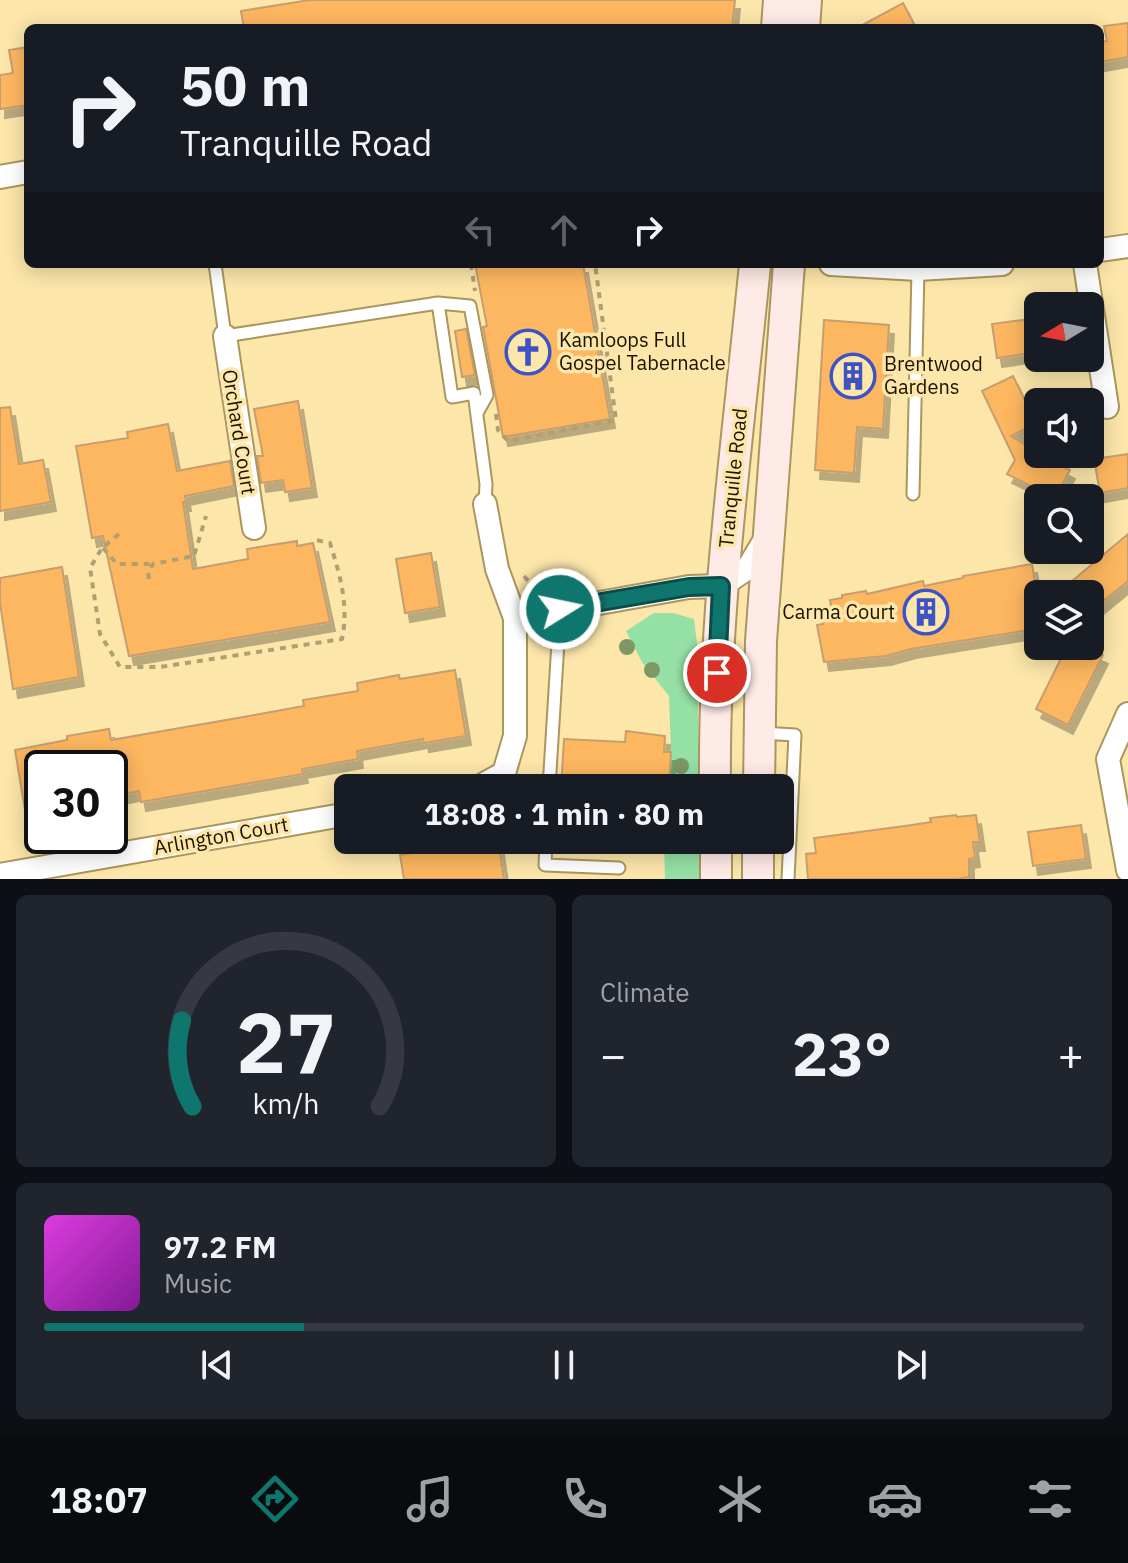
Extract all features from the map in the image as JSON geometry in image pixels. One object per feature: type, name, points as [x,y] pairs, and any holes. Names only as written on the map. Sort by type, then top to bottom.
[{"type":"main road","points":[[777,24],[779,0]]},
{"type":"main road","points":[[804,24],[806,0]]},
{"type":"main road","name":"Tranquille Road","points":[[715,774],[721,586],[755,268]]},
{"type":"main road","name":"Tranquille Road","points":[[759,774],[761,641],[767,537],[789,268]]},
{"type":"main road","points":[[716,854],[716,879]]},
{"type":"main road","points":[[758,854],[758,879]]},
{"type":"street","points":[[0,177],[24,173]]},
{"type":"street","points":[[1104,249],[1128,246]]},
{"type":"street","points":[[901,268],[935,268]]},
{"type":"street","points":[[1086,268],[1107,407]]},
{"type":"street","name":"Orchard Court","points":[[225,336],[254,528]]},
{"type":"street","points":[[485,504],[497,569],[515,618],[515,736],[502,774]]},
{"type":"street","points":[[515,618],[556,599],[721,586],[748,568],[767,537]]},
{"type":"street","points":[[1128,714],[1108,759],[1128,870]]},
{"type":"street","name":"Arlington Court","points":[[0,875],[334,816]]},
{"type":"lane","points":[[216,268],[225,336],[438,303],[470,306],[487,395],[477,413]]},
{"type":"lane","points":[[913,494],[918,269]]},
{"type":"lane","points":[[438,303],[452,397],[474,393],[486,484],[485,504]]},
{"type":"lane","points":[[550,774],[556,599]]},
{"type":"lane","points":[[759,733],[795,735],[788,879]]},
{"type":"lane","points":[[545,854],[545,865],[619,868]]},
{"type":"path","points":[[472,268],[476,294]]},
{"type":"path","points":[[493,399],[498,430],[508,441],[616,420],[596,268]]},
{"type":"path","points":[[102,548],[117,564],[153,564],[194,556],[206,516]]},
{"type":"path","points":[[119,534],[102,548],[90,568],[100,634],[120,667],[160,667],[342,639],[346,618],[342,580],[330,543],[311,539]]},
{"type":"path","points":[[149,579],[148,573],[153,564]]},
{"type":"path","points":[[514,565],[534,588],[556,599]]},
{"type":"green space","points":[[654,613],[673,613],[694,619],[698,652],[698,774],[668,774],[671,752],[669,696],[642,662],[626,631]]},
{"type":"green space","points":[[664,854],[699,854],[699,879],[665,879]]},
{"type":"building","points":[[310,0],[735,0],[732,24],[243,24],[241,11]]},
{"type":"building","points":[[903,3],[914,24],[864,24]]},
{"type":"building","points":[[1128,23],[1128,57],[1104,61],[1104,41],[1107,41],[1104,26]]},
{"type":"building","points":[[24,48],[24,106],[0,109],[0,75],[13,73],[9,50]]},
{"type":"building","name":"Kamloops Full Gospel Tabernacle","points":[[476,268],[584,268],[610,419],[503,437],[483,327],[487,326]]},
{"type":"building","name":"Brentwood Gardens","points":[[824,320],[889,325],[883,429],[857,427],[854,473],[815,470]]},
{"type":"building","points":[[1024,320],[1024,354],[997,358],[992,324]]},
{"type":"building","points":[[466,329],[475,375],[462,377],[455,331]]},
{"type":"building","points":[[1013,376],[1024,399],[1024,430],[1011,436],[1024,444],[1024,468],[1066,468],[1070,470],[1062,484],[1027,484],[1007,474],[1015,460],[982,391]]},
{"type":"building","points":[[298,401],[312,488],[285,492],[283,480],[261,483],[257,456],[263,456],[254,409]]},
{"type":"building","points":[[10,407],[19,464],[43,460],[51,502],[0,511],[0,408]]},
{"type":"building","points":[[168,424],[177,471],[230,461],[234,486],[185,496],[186,502],[183,502],[193,569],[248,559],[247,549],[297,541],[297,546],[313,543],[330,622],[129,656],[103,536],[92,538],[76,446],[128,438],[127,432]]},
{"type":"building","points":[[1128,454],[1128,488],[1104,492],[1104,484],[1098,484],[1096,468],[1104,468],[1104,458]]},
{"type":"building","points":[[1128,534],[1128,581],[1104,601],[1104,580],[1073,580],[1092,564],[1104,564],[1104,554]]},
{"type":"building","points":[[431,553],[440,607],[405,613],[396,559]]},
{"type":"building","name":"Carma Court","points":[[1032,564],[1035,580],[1024,580],[1024,631],[886,656],[824,662],[817,625],[823,624],[821,613],[832,612],[830,600],[842,598],[842,595],[866,591],[867,594],[923,581],[924,586]]},
{"type":"building","points":[[62,567],[79,677],[13,689],[0,603],[0,578]]},
{"type":"building","points":[[1060,660],[1100,660],[1068,725],[1036,709]]},
{"type":"building","points":[[455,670],[466,736],[424,743],[423,739],[357,751],[358,759],[302,769],[303,774],[141,802],[139,791],[128,793],[128,750],[24,750],[24,804],[15,750],[109,729],[111,740],[304,706],[303,700],[358,691],[357,683],[399,675],[400,679]]},
{"type":"building","points":[[626,731],[665,736],[664,752],[671,752],[670,774],[562,774],[564,739],[625,742]]},
{"type":"building","points":[[976,815],[980,842],[973,842],[975,858],[969,859],[969,877],[808,879],[806,854],[816,853],[814,838],[931,822],[930,818]]},
{"type":"building","points":[[1081,825],[1086,859],[1033,866],[1028,832]]},
{"type":"building","points":[[500,854],[504,879],[404,879],[400,855]]},
{"type":"place","name":"Kamloops Full Gospel Tabernacle","points":[[528,352]]},
{"type":"place","name":"Brentwood Gardens","points":[[853,376]]},
{"type":"place","name":"Carma Court","points":[[926,612]]},
{"type":"route","points":[[560,609],[689,587],[721,586],[717,673]]}]
